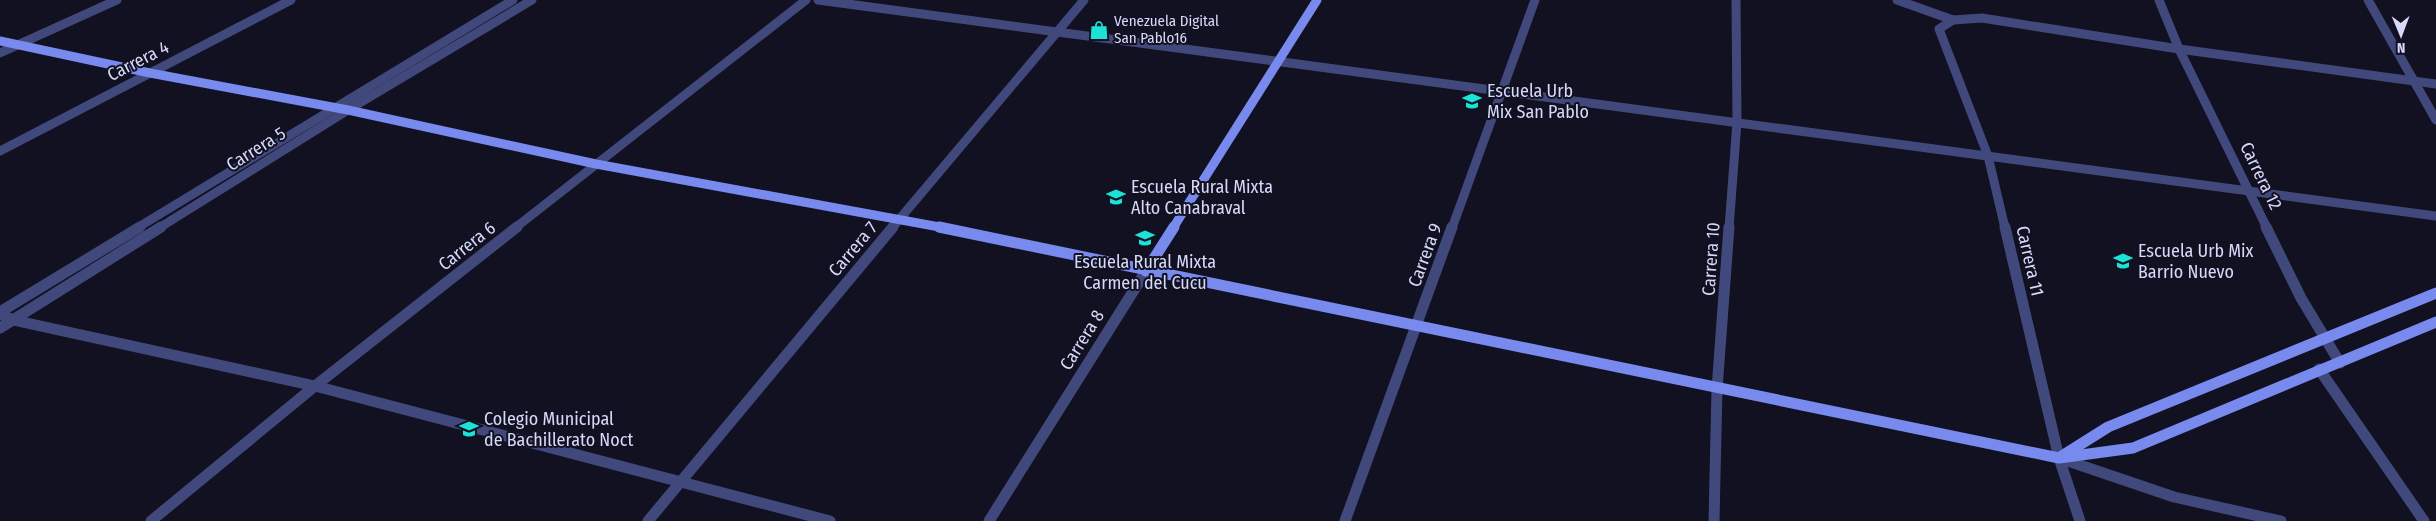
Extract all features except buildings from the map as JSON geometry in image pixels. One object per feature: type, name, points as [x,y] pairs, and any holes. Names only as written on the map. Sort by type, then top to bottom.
[{"type":"main road","name":"Carrera 8","points":[[1146,271],[1317,0]]},
{"type":"main road","points":[[0,41],[150,73],[333,109],[348,110],[596,164],[899,219],[2059,458],[2133,448],[2319,369],[2436,322]]},
{"type":"main road","points":[[2059,458],[2108,427],[2436,293]]},
{"type":"street","points":[[0,53],[117,0]]},
{"type":"street","name":"Carrera 4","points":[[0,151],[291,0]]},
{"type":"street","name":"Carrera 5","points":[[0,313],[513,0]]},
{"type":"street","name":"Carrera 5","points":[[0,328],[348,110],[532,0]]},
{"type":"street","name":"Carrera 6","points":[[151,521],[315,386],[806,0]]},
{"type":"street","points":[[818,0],[2436,216]]},
{"type":"street","name":"Carrera 7","points":[[648,521],[1055,32],[1084,0]]},
{"type":"street","name":"Carrera 9","points":[[1345,521],[1535,0]]},
{"type":"street","name":"Carrera 10","points":[[1714,521],[1717,389],[1737,122],[1736,0]]},
{"type":"street","points":[[1897,0],[1953,20],[1982,18],[2179,49],[2436,84]]},
{"type":"street","name":"Carrera 12","points":[[2159,0],[2179,49],[2301,298],[2340,362]]},
{"type":"street","points":[[2368,0],[2436,120]]},
{"type":"street","name":"Carrera 11","points":[[1953,20],[1939,29],[1988,156],[2059,458],[2080,521]]},
{"type":"street","name":"Carrera 8","points":[[989,521],[1146,271]]},
{"type":"street","points":[[0,313],[13,320],[315,386],[830,521]]},
{"type":"street","points":[[2319,369],[2424,521]]},
{"type":"street","points":[[2059,458],[2174,497],[2281,521]]},
{"type":"place","name":"Venezuela Digital San Pablo16","points":[[1099,30]]},
{"type":"place","name":"Escuela Urb Mix San Pablo","points":[[1472,101]]},
{"type":"place","name":"Escuela Rural Mixta Alto Canabraval","points":[[1116,197]]},
{"type":"place","name":"Escuela Rural Mixta Carmen del Cucu","points":[[1145,238]]},
{"type":"place","name":"Escuela Urb Mix Barrio Nuevo","points":[[2123,261]]},
{"type":"place","name":"Colegio Municipal de Bachillerato Noct","points":[[469,429]]}]
